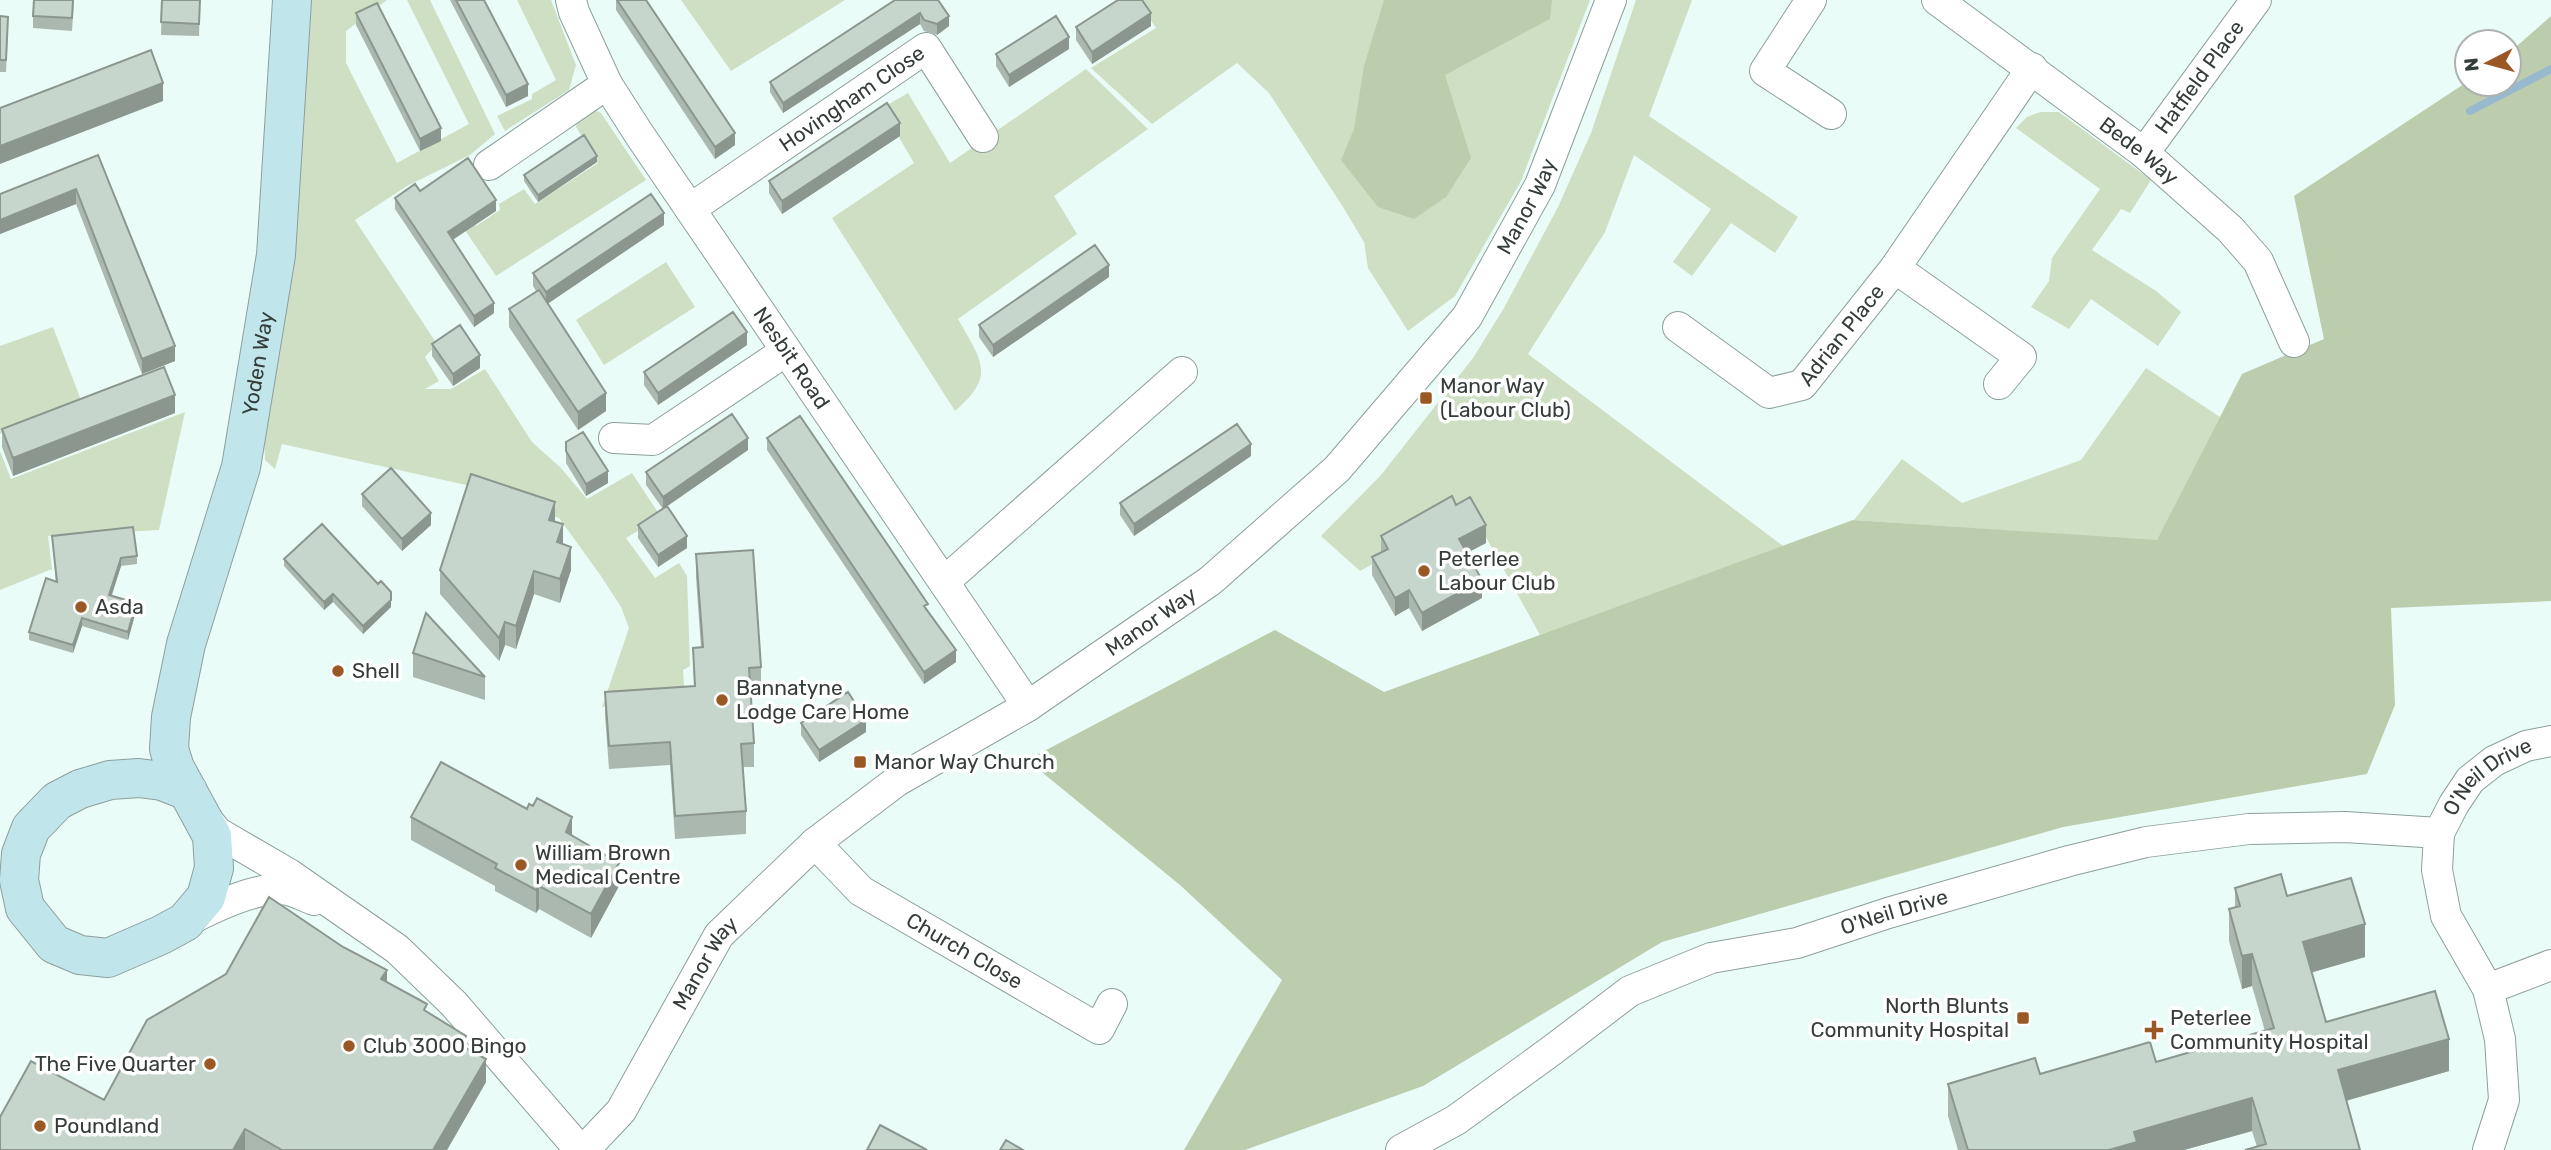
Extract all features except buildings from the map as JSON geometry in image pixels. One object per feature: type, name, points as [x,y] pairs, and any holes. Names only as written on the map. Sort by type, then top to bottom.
[{"type":"main road","name":"Yoden Way","points":[[194,801],[175,768],[169,749],[171,717],[186,644],[241,467],[276,256],[292,0]]},
{"type":"main road","name":"Yoden Way","points":[[110,780],[143,754],[171,717]]},
{"type":"main road","points":[[0,825],[80,789],[110,780],[139,778],[162,781],[194,801],[212,836],[214,868],[205,897],[186,922],[108,958],[80,955],[54,944],[13,897],[19,880],[22,854],[31,828],[57,801]]},
{"type":"street","name":"Nesbit Road","points":[[571,0],[607,84],[1028,706]]},
{"type":"street","name":"Manor Way","points":[[582,1150],[621,1111],[719,935],[816,843],[897,781],[1028,706],[1210,581],[1327,477],[1467,317],[1540,185],[1611,0]]},
{"type":"street","points":[[1811,0],[1765,71],[1831,114]]},
{"type":"street","name":"Bede Way","points":[[1937,0],[2144,153],[2200,200],[2258,261],[2294,342]]},
{"type":"street","name":"Hatfield Place","points":[[2144,153],[2256,0]]},
{"type":"street","name":"Hovingham Close","points":[[690,209],[926,48],[983,137]]},
{"type":"street","name":"Adrian Place","points":[[1678,327],[1769,393],[1802,385],[1895,268],[2032,68]]},
{"type":"street","points":[[489,165],[607,84]]},
{"type":"street","name":"Adrian Place","points":[[1895,268],[2021,357],[1999,384]]},
{"type":"street","points":[[614,438],[653,440],[786,351]]},
{"type":"street","points":[[945,581],[1182,372]]},
{"type":"street","name":"O'Neil Drive","points":[[2488,1150],[2504,1100],[2500,1039],[2488,989],[2446,916],[2437,870],[2439,833],[2470,780],[2494,761],[2526,746],[2551,741]]},
{"type":"street","points":[[194,801],[217,832],[289,874],[397,949],[454,1004],[582,1150]]},
{"type":"street","name":"O'Neil Drive","points":[[1401,1150],[1456,1120],[1630,990],[1711,958],[1797,943],[1901,909],[2146,842],[2249,829],[2345,827],[2439,833]]},
{"type":"street","name":"Church Close","points":[[816,843],[860,891],[1099,1029],[1112,1004]]},
{"type":"street","points":[[186,922],[226,902],[260,893],[287,890],[337,908]]},
{"type":"street","points":[[2488,989],[2551,965]]},
{"type":"green space","points":[[304,0],[387,0],[346,31],[346,63],[397,163],[469,124],[407,0],[430,0],[495,134],[470,155],[407,186],[355,220],[437,344],[425,357],[439,381],[425,389],[451,389],[485,369],[532,442],[561,468],[587,499],[632,473],[661,517],[626,538],[655,578],[679,563],[687,576],[690,666],[683,670],[685,700],[602,707],[629,628],[621,607],[559,518],[474,492],[475,487],[282,444],[275,469],[265,460],[264,435]]},
{"type":"green space","points":[[517,0],[551,0],[576,65],[569,90],[505,131],[497,116],[532,99],[532,94],[556,80]]},
{"type":"green space","points":[[681,0],[845,0],[731,71]]},
{"type":"green space","points":[[1137,0],[1590,0],[1521,181],[1455,296],[1408,331],[1368,268],[1364,242],[1343,207],[1269,93],[1237,63],[1152,124],[1091,68],[1156,28]]},
{"type":"green space","points":[[1384,0],[1552,0],[1550,19],[1445,75],[1471,158],[1446,197],[1414,219],[1378,207],[1341,160],[1354,129],[1364,66]]},
{"type":"green space","points":[[1636,0],[1692,0],[1649,116],[1798,217],[1775,253],[1731,223],[1692,276],[1673,262],[1711,209],[1634,155],[1605,232],[1528,354],[1783,546],[1540,635],[1471,510],[1360,571],[1321,536],[1381,475],[1473,358],[1504,308],[1558,207],[1591,133]]},
{"type":"green space","points":[[2551,16],[2551,601],[2391,608],[2395,705],[2367,774],[2063,827],[1662,942],[1423,1086],[1245,1150],[1184,1150],[1282,980],[1180,885],[1027,760],[1275,630],[1384,692],[1853,520],[2157,540],[2242,374],[2324,339],[2294,196],[2453,91],[2453,98],[2523,98],[2523,41]]},
{"type":"green space","points":[[1086,69],[1148,129],[1054,196],[1077,234],[958,319],[981,367],[976,387],[955,411],[832,218],[914,163],[882,108],[908,93],[950,163]]},
{"type":"green space","points":[[594,110],[601,113],[646,180],[496,276],[433,183],[444,178],[476,226],[500,210],[499,204],[524,189],[535,204],[598,163],[576,127],[577,121]]},
{"type":"green space","points":[[2040,112],[2059,112],[2151,180],[2130,213],[2121,209],[2092,250],[2156,291],[2181,312],[2158,346],[2091,299],[2069,329],[2031,307],[2049,281],[2052,258],[2100,189],[2016,128],[2027,117]]},
{"type":"green space","points":[[666,262],[695,307],[604,365],[576,320]]},
{"type":"green space","points":[[53,327],[81,400],[0,434],[0,346]]},
{"type":"green space","points":[[2146,368],[2220,417],[2157,541],[1854,520],[1902,459],[1962,503],[2081,460]]},
{"type":"green space","points":[[185,412],[159,530],[48,536],[52,569],[0,590],[0,451],[11,479]]},
{"type":"waterway","points":[[2470,111],[2551,69]]},
{"type":"place","name":"Manor Way (Labour Club)","points":[[1426,398]]},
{"type":"place","name":"Peterlee Labour Club","points":[[1424,571]]},
{"type":"place","name":"Asda","points":[[81,607]]},
{"type":"place","name":"Shell","points":[[338,671]]},
{"type":"place","name":"Bannatyne Lodge Care Home","points":[[722,700]]},
{"type":"place","name":"Manor Way Church","points":[[860,762]]},
{"type":"place","name":"William Brown Medical Centre","points":[[521,865]]},
{"type":"place","name":"North Blunts Community Hospital","points":[[2023,1018]]},
{"type":"place","name":"Peterlee Community Hospital","points":[[2154,1030]]},
{"type":"place","name":"Club 3000 Bingo","points":[[349,1046]]},
{"type":"place","name":"The Five Quarter","points":[[210,1064]]},
{"type":"place","name":"Poundland","points":[[40,1126]]}]
